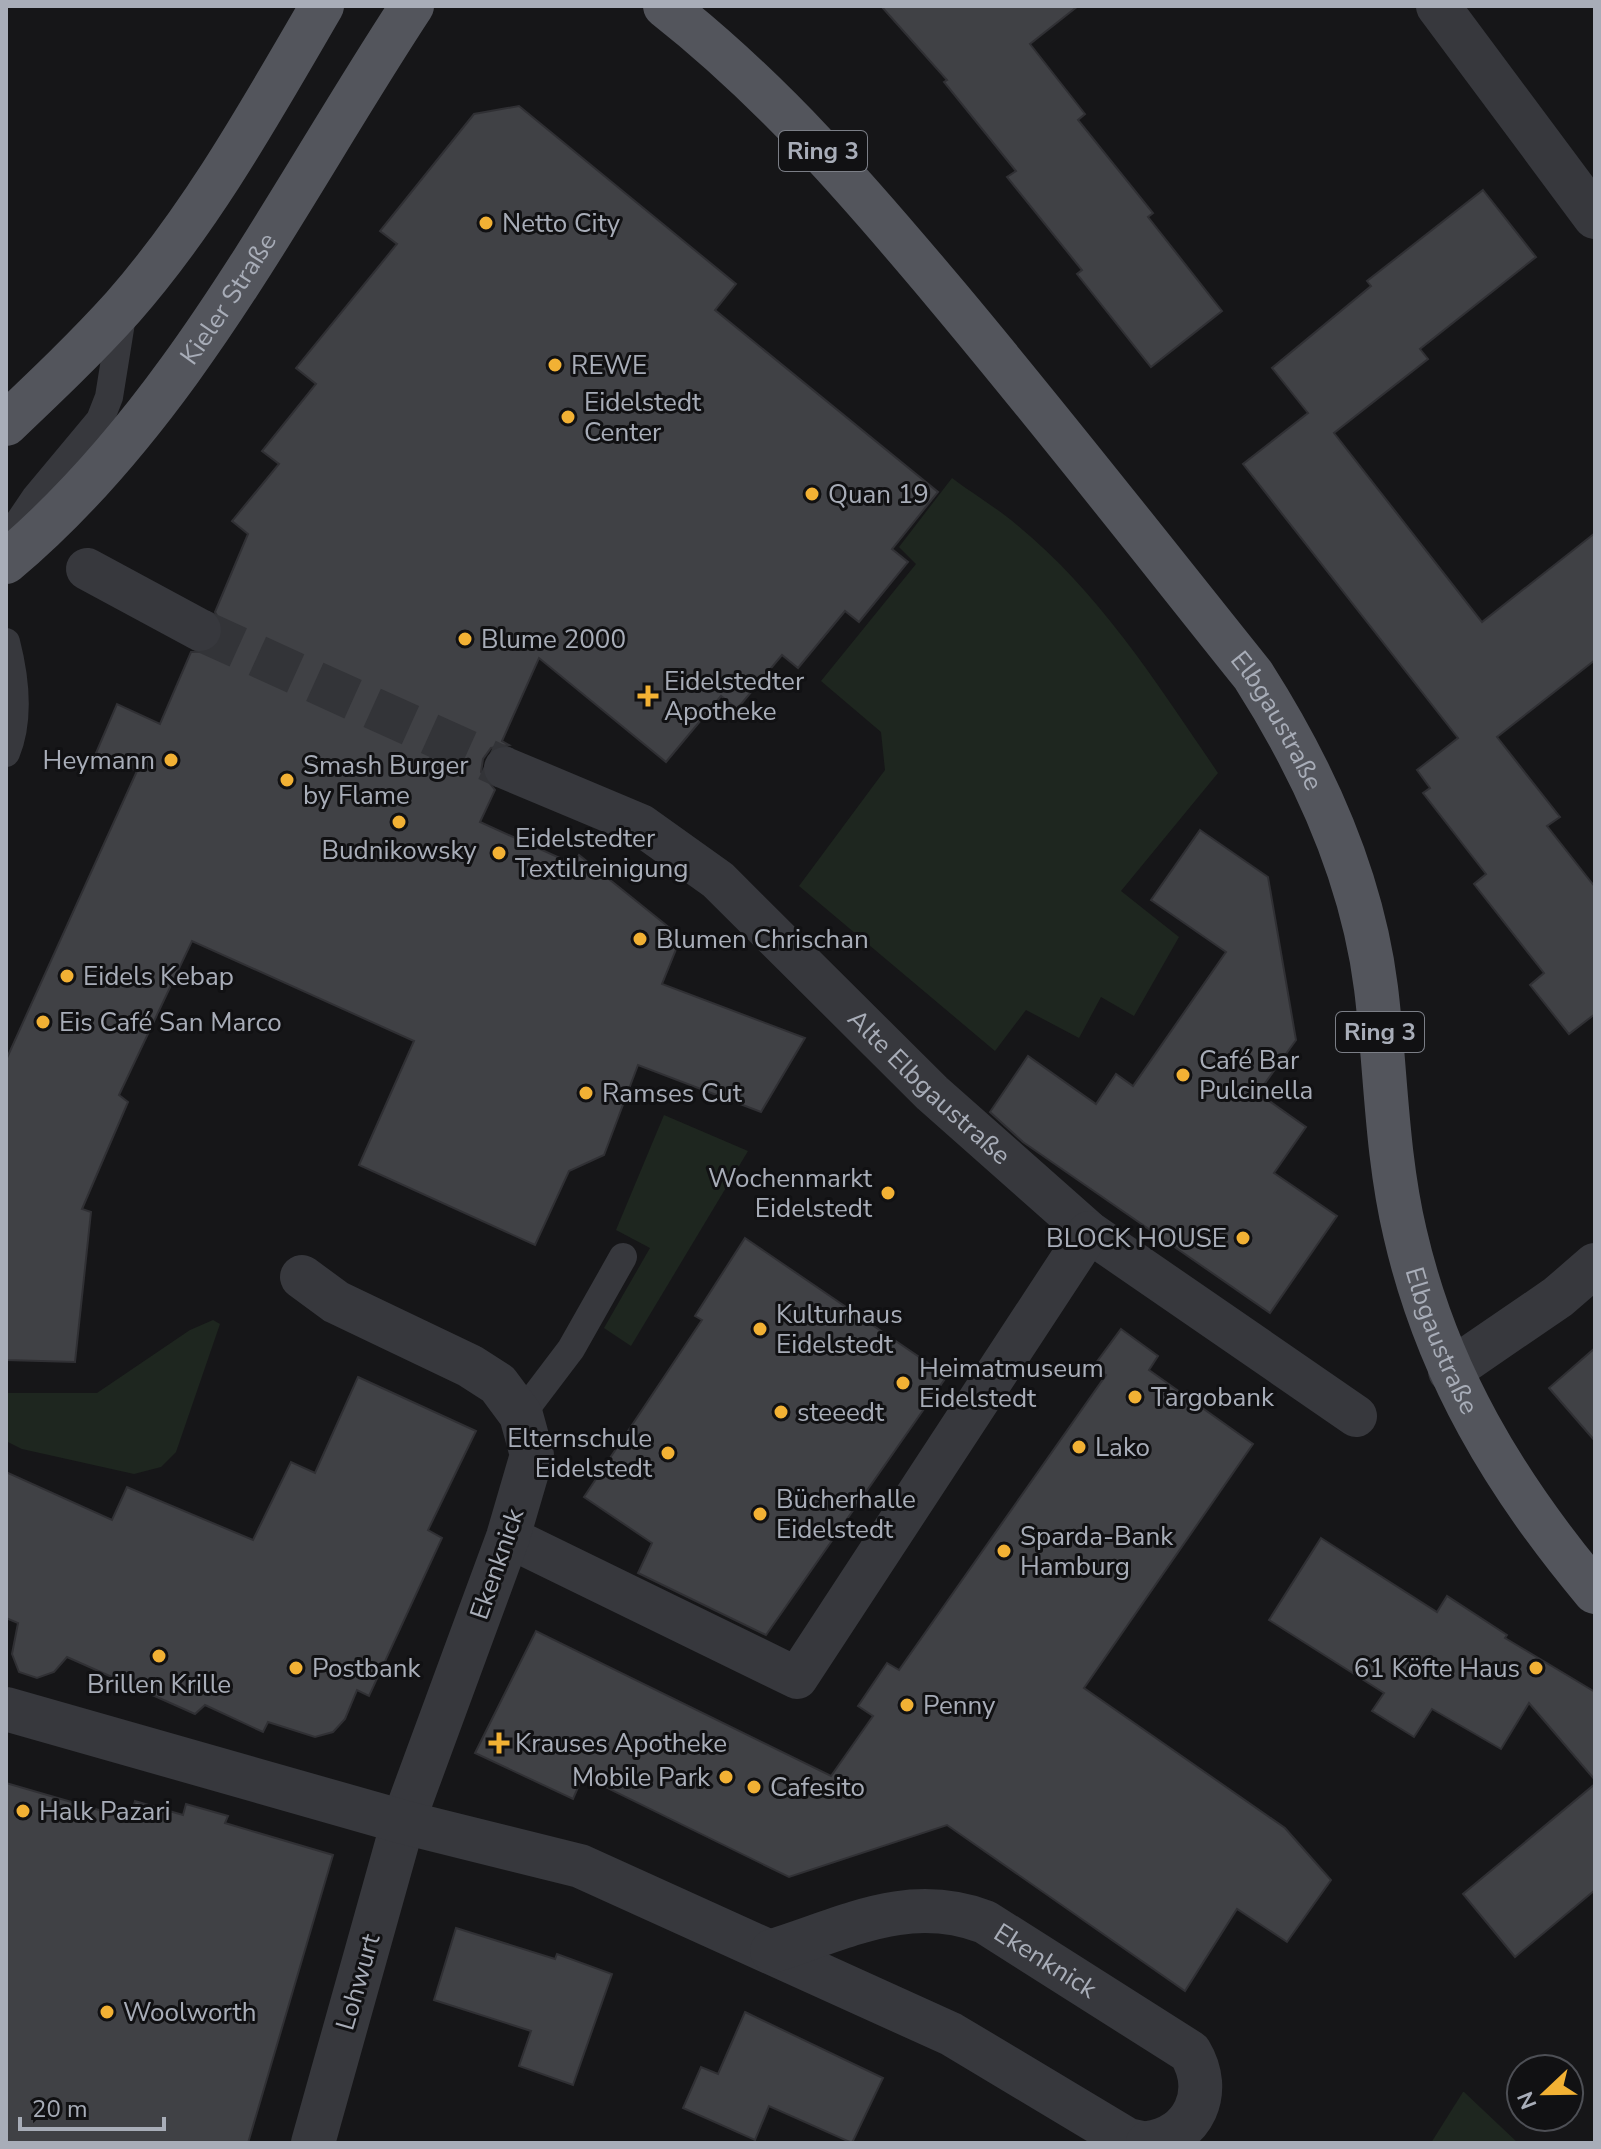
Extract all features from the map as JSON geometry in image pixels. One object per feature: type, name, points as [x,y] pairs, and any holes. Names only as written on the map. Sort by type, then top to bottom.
[{"type":"main road","points":[[6,424],[124,305],[242,143],[322,6]]},
{"type":"main road","name":"Kieler Straße","points":[[6,562],[48,527],[119,448],[208,329],[412,6]]},
{"type":"main road","name":"Elbgaustraße","points":[[665,6],[754,80],[846,177],[1013,374],[1253,675],[1272,705],[1328,816],[1350,875],[1376,985],[1395,1176],[1404,1231],[1417,1280],[1450,1371],[1501,1469],[1542,1528],[1595,1592]]},
{"type":"street","points":[[1438,6],[1595,217]]},
{"type":"street","points":[[87,569],[200,630]]},
{"type":"street","name":"Alte Elbgaustraße","points":[[505,768],[641,825],[718,880],[932,1093],[1089,1232],[1356,1416]]},
{"type":"street","points":[[508,1537],[797,1678],[1089,1232]]},
{"type":"street","points":[[1450,1371],[1558,1297],[1595,1265]]},
{"type":"street","name":"Ekenknick","points":[[302,1277],[336,1302],[470,1366],[498,1384],[521,1415],[532,1455],[508,1537],[403,1822]]},
{"type":"street","points":[[6,1709],[403,1822],[580,1866],[951,2034],[1128,2140],[1142,2143]]},
{"type":"street","name":"Lohwurt","points":[[313,2143],[403,1822]]},
{"type":"street","name":"Ekenknick","points":[[772,1951],[887,1914],[916,1909],[959,1912],[985,1922],[1190,2052],[1198,2065],[1202,2088],[1196,2112],[1185,2128],[1164,2141],[1148,2143]]},
{"type":"lane","points":[[6,541],[35,498],[100,420],[109,397],[124,305]]},
{"type":"lane","points":[[6,642],[14,694],[13,736],[6,753]]},
{"type":"lane","points":[[521,1415],[571,1349],[623,1257]]},
{"type":"shaded area","points":[[952,478],[1017,525],[1075,580],[1126,642],[1218,773],[1121,891],[1179,937],[1134,1016],[1101,997],[1079,1038],[1026,1010],[995,1051],[799,886],[885,770],[881,732],[821,681],[916,564],[899,547]]},
{"type":"shaded area","points":[[664,1115],[748,1151],[631,1346],[604,1328],[650,1248],[616,1230]]},
{"type":"shaded area","points":[[213,1320],[220,1324],[176,1452],[161,1467],[134,1474],[22,1449],[6,1441],[6,1393],[97,1393],[190,1330]]},
{"type":"shaded area","points":[[1464,2092],[1518,2143],[1431,2143]]},
{"type":"building","points":[[881,6],[1078,6],[1030,44],[1085,114],[1078,120],[1153,213],[1148,217],[1222,311],[1151,367],[1077,274],[1082,270],[1007,177],[1016,171],[944,82],[947,80]]},
{"type":"building","points":[[519,106],[736,284],[715,310],[938,492],[892,549],[908,562],[859,622],[845,611],[798,668],[782,655],[737,709],[721,696],[666,762],[539,658],[502,741],[509,745],[491,748],[483,759],[481,772],[495,790],[480,822],[573,864],[579,855],[681,937],[662,984],[805,1038],[761,1112],[638,1065],[604,1155],[569,1171],[535,1245],[359,1165],[414,1041],[192,941],[119,1095],[128,1102],[82,1209],[91,1212],[75,1362],[6,1360],[6,1060],[137,771],[96,753],[117,704],[160,724],[191,652],[212,651],[221,642],[224,629],[215,612],[248,534],[232,521],[279,464],[262,451],[316,384],[296,368],[397,244],[380,231],[474,114]]},
{"type":"building","points":[[1483,190],[1536,257],[1420,349],[1428,359],[1334,433],[1482,622],[1595,533],[1595,660],[1497,737],[1560,817],[1547,826],[1595,887],[1595,1014],[1569,1034],[1530,985],[1544,973],[1474,884],[1486,874],[1423,793],[1430,788],[1417,770],[1458,738],[1243,464],[1308,413],[1272,368],[1371,286],[1367,281]]},
{"type":"building","points":[[1200,830],[1268,877],[1296,1040],[1258,1093],[1306,1127],[1274,1173],[1337,1216],[1270,1313],[1023,1142],[990,1112],[1028,1056],[1096,1104],[1116,1074],[1133,1086],[1226,952],[1151,900]]},
{"type":"building","name":"steeedt","points":[[745,1238],[947,1376],[766,1635],[638,1573],[652,1543],[584,1497],[702,1320],[695,1316]]},
{"type":"building","points":[[1121,1329],[1158,1356],[1149,1370],[1253,1444],[1084,1688],[1285,1828],[1331,1880],[1287,1942],[1237,1909],[1185,1991],[947,1825],[789,1877],[583,1776],[573,1799],[475,1753],[536,1631],[831,1776],[873,1716],[858,1706],[887,1663],[899,1670],[1106,1375],[1093,1367]]},
{"type":"building","points":[[1595,1348],[1595,1441],[1549,1388]]},
{"type":"building","points":[[358,1377],[476,1431],[428,1530],[442,1538],[369,1696],[357,1690],[345,1719],[333,1732],[315,1737],[268,1722],[263,1732],[205,1705],[195,1714],[67,1657],[54,1672],[37,1678],[19,1672],[12,1654],[18,1623],[6,1618],[6,1472],[112,1520],[127,1487],[253,1540],[291,1462],[315,1473]]},
{"type":"building","points":[[1321,1538],[1437,1612],[1447,1596],[1507,1635],[1505,1638],[1595,1692],[1595,1780],[1529,1703],[1501,1749],[1432,1709],[1414,1737],[1372,1711],[1384,1693],[1269,1620]]},
{"type":"building","points":[[6,1783],[130,1819],[135,1801],[183,1815],[186,1804],[228,1816],[225,1823],[333,1855],[248,2143],[6,2143]]},
{"type":"building","points":[[1595,1784],[1595,1890],[1515,1957],[1463,1894]]},
{"type":"building","points":[[456,1928],[555,1959],[557,1954],[612,1974],[573,2085],[519,2066],[531,2031],[434,2000]]},
{"type":"building","points":[[745,2012],[883,2078],[852,2143],[769,2106],[755,2140],[683,2108],[701,2067],[718,2074]]},
{"type":"tunnel","points":[[200,630],[505,768]]},
{"type":"place","name":"Netto City","points":[[486,223]]},
{"type":"place","name":"REWE","points":[[555,365]]},
{"type":"place","name":"Eidelstedt Center","points":[[568,417]]},
{"type":"place","name":"Quan 19","points":[[812,494]]},
{"type":"place","name":"Blume 2000","points":[[465,639]]},
{"type":"place","name":"Eidelstedter Apotheke","points":[[648,696]]},
{"type":"place","name":"Heymann","points":[[171,760]]},
{"type":"place","name":"Smash Burger by Flame","points":[[287,780]]},
{"type":"place","name":"Budnikowsky","points":[[399,822]]},
{"type":"place","name":"Eidelstedter Textilreinigung","points":[[499,853]]},
{"type":"place","name":"Blumen Chrischan","points":[[640,939]]},
{"type":"place","name":"Eidels Kebap","points":[[67,976]]},
{"type":"place","name":"Eis Café San Marco","points":[[43,1022]]},
{"type":"place","name":"Café Bar Pulcinella","points":[[1183,1075]]},
{"type":"place","name":"Ramses Cut","points":[[586,1093]]},
{"type":"place","name":"Wochenmarkt Eidelstedt","points":[[888,1193]]},
{"type":"place","name":"BLOCK HOUSE","points":[[1243,1238]]},
{"type":"place","name":"Kulturhaus Eidelstedt","points":[[760,1329]]},
{"type":"place","name":"Heimatmuseum Eidelstedt","points":[[903,1383]]},
{"type":"place","name":"Targobank","points":[[1135,1397]]},
{"type":"place","name":"steeedt","points":[[781,1412]]},
{"type":"place","name":"Lako","points":[[1079,1447]]},
{"type":"place","name":"Elternschule Eidelstedt","points":[[668,1453]]},
{"type":"place","name":"Bücherhalle Eidelstedt","points":[[760,1514]]},
{"type":"place","name":"Sparda-Bank Hamburg","points":[[1004,1551]]},
{"type":"place","name":"Brillen Krille","points":[[159,1656]]},
{"type":"place","name":"Postbank","points":[[296,1668]]},
{"type":"place","name":"61 Köfte Haus","points":[[1536,1668]]},
{"type":"place","name":"Penny","points":[[907,1705]]},
{"type":"place","name":"Krauses Apotheke","points":[[499,1743]]},
{"type":"place","name":"Mobile Park","points":[[726,1777]]},
{"type":"place","name":"Cafesito","points":[[754,1787]]},
{"type":"place","name":"Halk Pazari","points":[[23,1811]]},
{"type":"place","name":"Woolworth","points":[[107,2012]]}]
